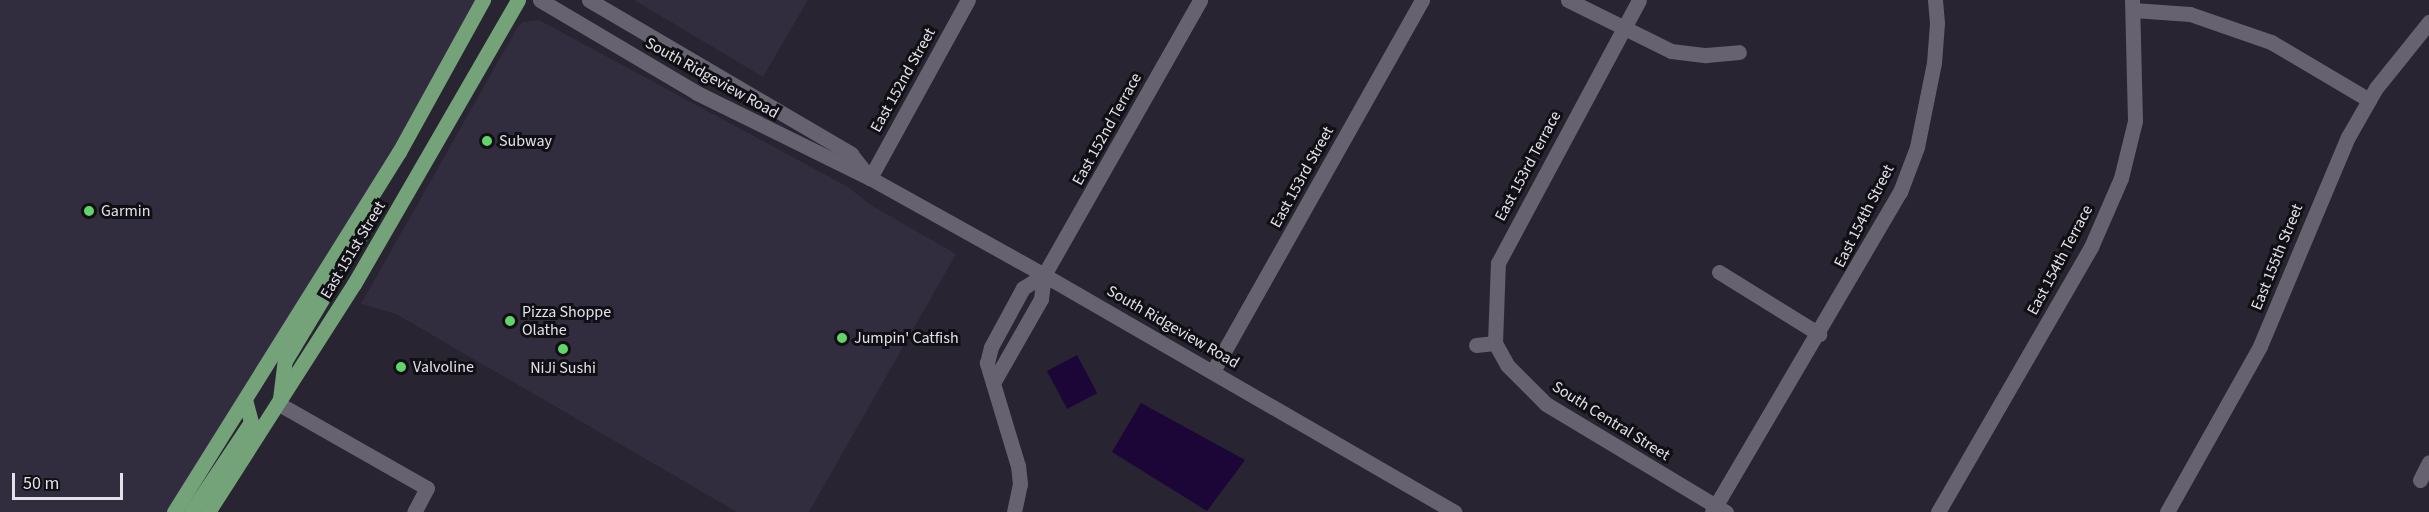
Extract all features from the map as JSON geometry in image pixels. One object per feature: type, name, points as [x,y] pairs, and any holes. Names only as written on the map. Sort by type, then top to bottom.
[{"type":"main road","name":"East 151st Street","points":[[174,512],[371,197],[483,0]]},
{"type":"main road","name":"East 151st Street","points":[[208,512],[354,284],[518,0]]},
{"type":"main road","points":[[279,404],[285,361],[363,233],[370,216],[371,197]]},
{"type":"main road","points":[[191,512],[251,422],[245,400]]},
{"type":"street","name":"South Ridgeview Road","points":[[540,0],[697,93],[870,178],[1044,275],[1454,512]]},
{"type":"street","name":"South Ridgeview Road","points":[[590,0],[851,154],[870,178]]},
{"type":"street","name":"East 152nd Street","points":[[870,178],[968,0]]},
{"type":"street","name":"East 152nd Terrace","points":[[1044,275],[1200,0]]},
{"type":"street","name":"East 153rd Street","points":[[1213,371],[1422,0]]},
{"type":"street","points":[[1568,0],[1671,51],[1706,55],[1739,52]]},
{"type":"street","name":"East 153rd Terrace","points":[[1495,343],[1498,263],[1639,0]]},
{"type":"street","name":"East 154th Street","points":[[1718,510],[1896,200],[1917,147],[1934,63],[1935,0]]},
{"type":"street","points":[[2133,5],[2190,14],[2271,42],[2369,100]]},
{"type":"street","name":"East 154th Terrace","points":[[1938,512],[2091,247],[2121,178],[2135,121],[2133,5]]},
{"type":"street","name":"East 155th Street","points":[[2167,512],[2260,346],[2327,182],[2369,100],[2429,22]]},
{"type":"street","points":[[1719,272],[1819,334]]},
{"type":"street","points":[[1014,512],[1020,484],[1018,465],[987,363],[991,347],[1023,288],[1044,275]]},
{"type":"street","points":[[1476,345],[1495,343]]},
{"type":"street","name":"South Central Street","points":[[1495,343],[1507,365],[1546,404],[1718,510]]},
{"type":"street","points":[[279,404],[427,488],[414,512]]},
{"type":"street","points":[[2420,480],[2429,462]]},
{"type":"shaded area","points":[[0,0],[483,0],[174,512],[0,512]]},
{"type":"shaded area","points":[[634,0],[808,0],[763,77]]},
{"type":"shaded area","points":[[539,20],[848,187],[871,205],[956,254],[809,512],[737,512],[396,314],[361,304],[517,28],[523,22]]},
{"type":"shaded area","points":[[1077,355],[1097,393],[1067,409],[1047,371]]},
{"type":"shaded area","points":[[1141,403],[1245,460],[1207,511],[1112,452]]},
{"type":"place","name":"Subway","points":[[487,141]]},
{"type":"place","name":"Garmin","points":[[89,211]]},
{"type":"place","name":"Pizza Shoppe Olathe","points":[[510,321]]},
{"type":"place","name":"Jumpin' Catfish","points":[[842,338]]},
{"type":"place","name":"NiJi Sushi","points":[[563,349]]},
{"type":"place","name":"Valvoline","points":[[401,367]]}]
